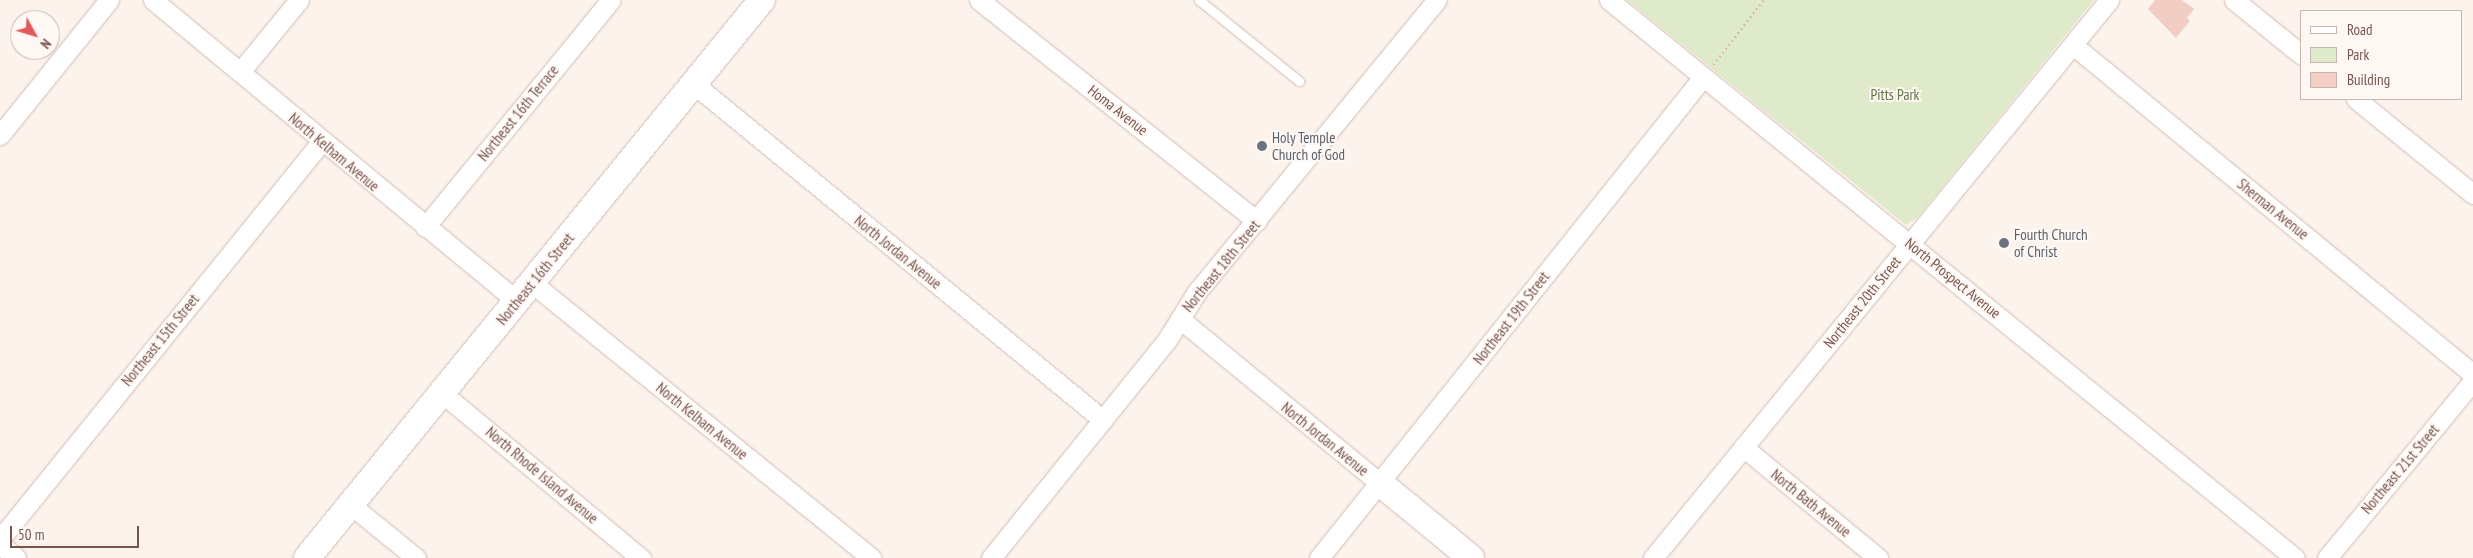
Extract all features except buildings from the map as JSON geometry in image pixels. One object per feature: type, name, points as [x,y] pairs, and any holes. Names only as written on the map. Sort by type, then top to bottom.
[{"type":"street","points":[[0,136],[109,0]]},
{"type":"street","name":"North Kelham Avenue","points":[[153,0],[321,142],[426,226],[524,292],[872,558]]},
{"type":"street","points":[[240,72],[299,0]]},
{"type":"street","name":"Northeast 16th Terrace","points":[[426,226],[611,0]]},
{"type":"street","name":"Homa Avenue","points":[[979,0],[1257,221]]},
{"type":"street","name":"Northeast 18th Street","points":[[991,558],[1103,420],[1180,319],[1196,293],[1438,0]]},
{"type":"street","name":"North Prospect Avenue","points":[[1609,0],[1703,78],[1911,243],[2295,558]]},
{"type":"street","name":"Northeast 20th Street","points":[[1653,558],[2109,0]]},
{"type":"street","points":[[2234,0],[2300,53]]},
{"type":"street","name":"Northeast 16th Street","points":[[307,558],[761,1]]},
{"type":"street","name":"Sherman Avenue","points":[[2073,45],[2473,374]]},
{"type":"street","name":"Northeast 19th Street","points":[[1319,558],[1703,78]]},
{"type":"street","name":"North Jordan Avenue","points":[[694,84],[1103,420]]},
{"type":"street","points":[[2357,100],[2473,194]]},
{"type":"street","name":"Northeast 15th Street","points":[[0,538],[321,142]]},
{"type":"street","name":"North Jordan Avenue","points":[[1180,319],[1471,558]]},
{"type":"street","name":"Northeast 21st Street","points":[[2326,558],[2473,381]]},
{"type":"street","name":"North Rhode Island Avenue","points":[[442,393],[641,558]]},
{"type":"street","name":"North Bath Avenue","points":[[1743,447],[1878,558]]},
{"type":"street","points":[[351,505],[416,558]]},
{"type":"street","points":[[0,544],[16,558]]},
{"type":"lane","points":[[1199,0],[1299,81]]},
{"type":"path","points":[[1703,78],[1764,0]]},
{"type":"green space","name":"Pitts Park","points":[[1627,0],[2094,0],[1918,217],[1906,225]]},
{"type":"place","name":"Holy Temple Church of God","points":[[1262,146]]},
{"type":"place","name":"Fourth Church of Christ","points":[[2004,243]]}]
